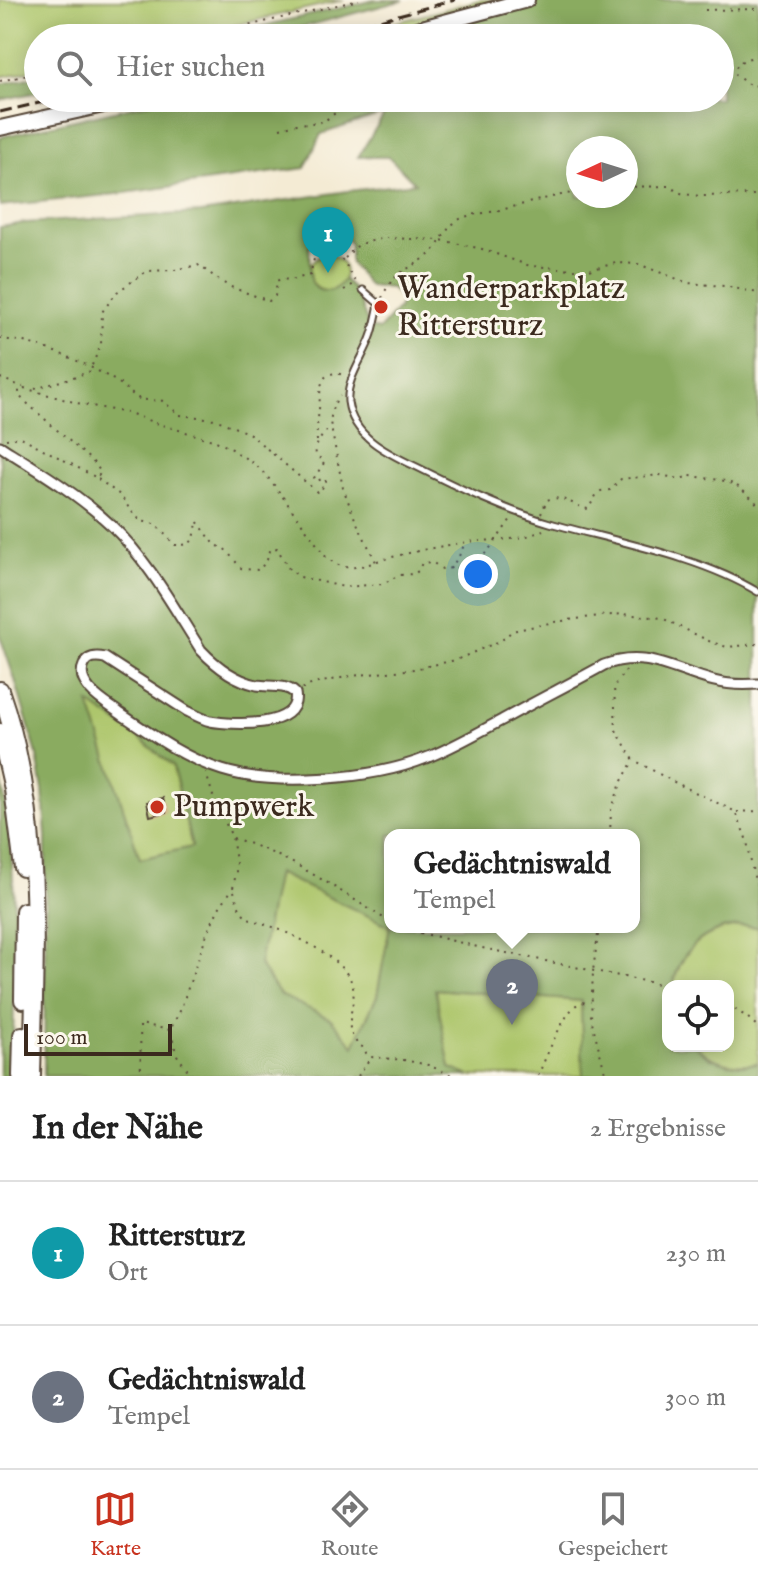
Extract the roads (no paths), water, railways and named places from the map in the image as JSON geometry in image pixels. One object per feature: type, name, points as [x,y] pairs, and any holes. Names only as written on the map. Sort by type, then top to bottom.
[{"type":"highway","points":[[0,690],[17,748],[32,846],[35,927],[32,1076]]},
{"type":"highway","points":[[0,732],[13,789],[22,857],[21,1076]]},
{"type":"main road","points":[[437,24],[527,0]]},
{"type":"main road","points":[[0,128],[71,112]]},
{"type":"street","points":[[0,445],[112,526],[136,554],[201,650],[215,665],[243,681],[287,688],[295,693],[295,705],[282,717],[251,724],[218,722],[187,711],[105,658],[94,657],[86,661],[82,669],[83,679],[96,695],[149,732],[207,764],[237,774],[284,779],[321,778],[399,767],[444,750],[618,660],[649,660],[711,681],[733,685],[758,684]]},
{"type":"lane","points":[[363,290],[379,304],[372,335],[348,394],[349,407],[365,435],[380,448],[465,491],[516,512],[681,560],[758,592]]},
{"type":"railway","points":[[364,24],[455,0]]},
{"type":"railway","points":[[0,112],[24,106]]},
{"type":"place","name":"Rittersturz","points":[[328,273]]},
{"type":"place","name":"Wanderparkplatz Rittersturz","points":[[381,307]]},
{"type":"place","name":"Pumpwerk","points":[[157,807]]},
{"type":"place","name":"Gedächtniswald","points":[[512,1025]]}]
